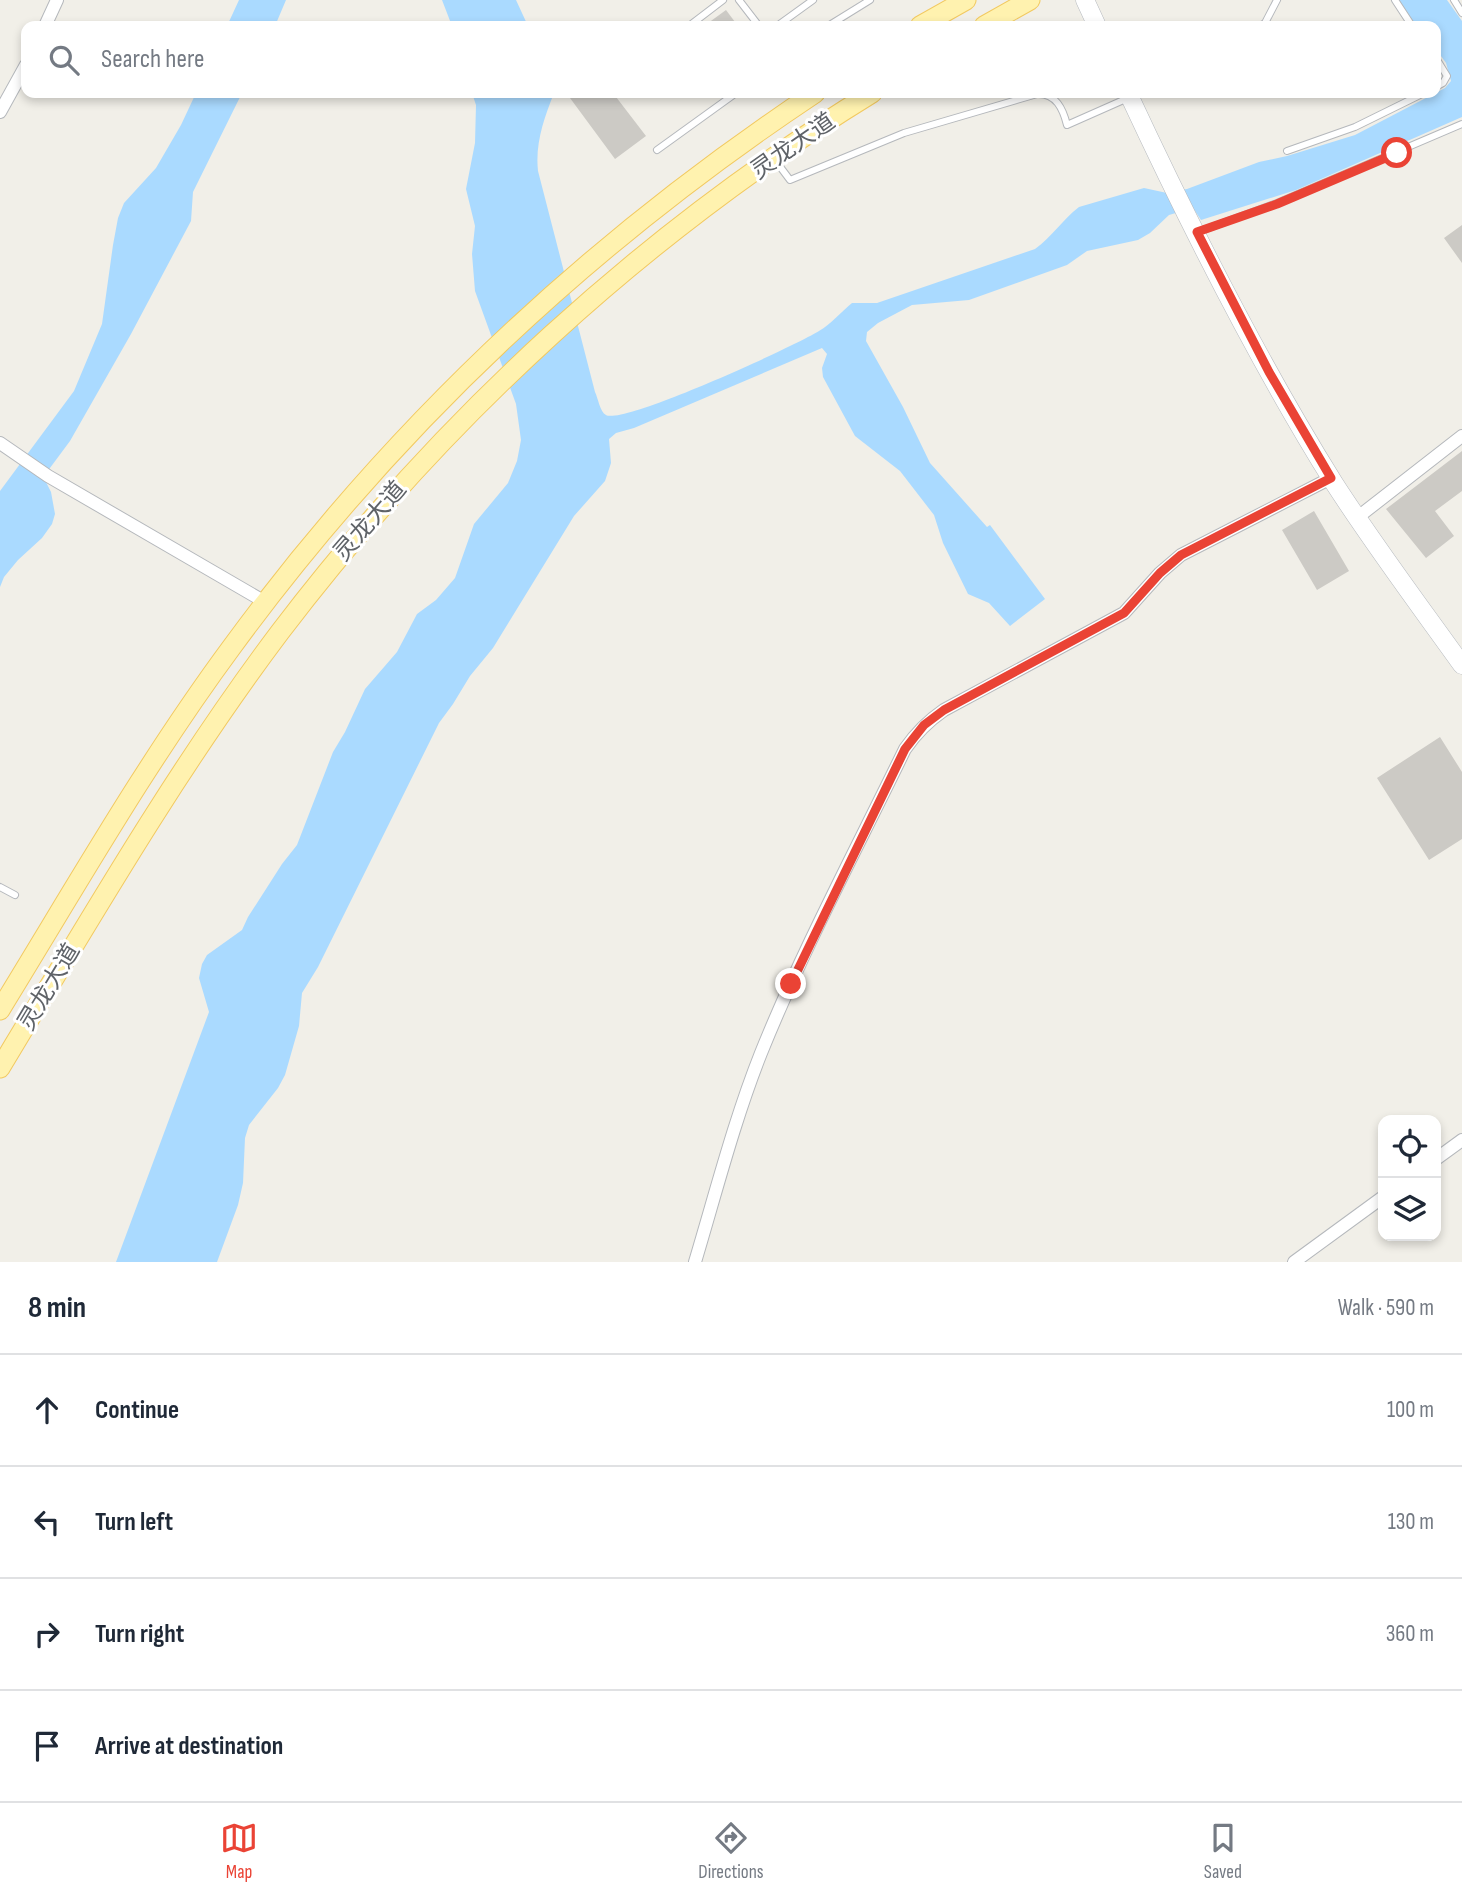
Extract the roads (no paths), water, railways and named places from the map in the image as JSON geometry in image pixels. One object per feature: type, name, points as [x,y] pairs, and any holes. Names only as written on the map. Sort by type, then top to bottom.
[{"type":"main road","points":[[929,21],[966,0]]},
{"type":"main road","points":[[993,21],[1030,0]]},
{"type":"main road","points":[[1086,0],[1095,21]]},
{"type":"main road","name":"灵龙大道","points":[[0,1010],[147,771],[206,683],[265,602],[359,486],[480,360],[576,274],[694,178],[806,98]]},
{"type":"main road","name":"灵龙大道","points":[[0,1068],[201,743],[321,579],[382,505],[494,389],[590,302],[713,203],[774,158],[864,98]]},
{"type":"main road","points":[[1132,98],[1196,231],[1269,372],[1331,478],[1462,665]]},
{"type":"street","points":[[47,21],[57,0]]},
{"type":"street","points":[[0,112],[21,74]]},
{"type":"street","points":[[1358,517],[1462,436]]},
{"type":"street","points":[[0,443],[48,476],[265,602]]},
{"type":"street","points":[[695,1262],[736,1120],[761,1054],[797,972],[905,749],[914,736],[944,710],[1124,613],[1160,573],[1181,555],[1331,478]]},
{"type":"street","points":[[1441,1155],[1462,1140]]},
{"type":"street","points":[[1294,1262],[1378,1201]]},
{"type":"lane","points":[[696,21],[723,0]]},
{"type":"lane","points":[[739,0],[755,21]]},
{"type":"lane","points":[[785,21],[813,0]]},
{"type":"lane","points":[[836,21],[870,0]]},
{"type":"lane","points":[[1266,21],[1277,0]]},
{"type":"lane","points":[[1395,0],[1409,21]]},
{"type":"lane","points":[[1454,0],[1462,13]]},
{"type":"lane","points":[[1441,66],[1447,76],[1441,84]]},
{"type":"lane","points":[[657,150],[729,98]]},
{"type":"lane","points":[[774,158],[790,180],[904,133],[1023,98]]},
{"type":"lane","points":[[1052,98],[1056,101],[1067,125],[1122,98]]},
{"type":"lane","points":[[1287,151],[1355,127],[1414,98]]},
{"type":"lane","points":[[1196,231],[1277,204],[1462,124]]},
{"type":"lane","points":[[0,887],[15,895]]},
{"type":"water","points":[[239,0],[286,0],[277,21],[229,21]]},
{"type":"water","points":[[442,0],[516,0],[526,21],[450,21]]},
{"type":"water","points":[[1399,0],[1447,0],[1462,21],[1462,117],[1296,190],[1201,220],[1193,208],[1169,215],[1138,240],[1087,251],[1067,265],[969,300],[912,305],[867,332],[866,341],[903,407],[930,463],[987,527],[990,525],[1045,599],[1010,626],[989,603],[968,594],[943,543],[934,515],[900,471],[855,436],[823,377],[822,368],[827,354],[822,348],[634,428],[616,433],[609,439],[611,463],[605,481],[574,516],[493,648],[470,676],[439,723],[318,967],[302,993],[299,1026],[285,1075],[249,1125],[245,1138],[243,1183],[238,1205],[217,1262],[116,1262],[209,1012],[199,978],[202,964],[207,955],[242,930],[282,864],[297,845],[333,752],[365,689],[397,652],[417,614],[436,600],[455,578],[474,524],[508,483],[517,461],[521,440],[516,404],[475,291],[472,254],[475,226],[466,189],[475,143],[476,105],[474,98],[552,98],[539,141],[538,171],[595,392],[606,415],[619,415],[675,397],[778,352],[823,328],[852,303],[877,303],[1035,249],[1079,207],[1144,188],[1167,193],[1187,189],[1259,162],[1355,135],[1426,98],[1441,98],[1441,90],[1451,81],[1441,56],[1441,21],[1413,21]]},
{"type":"water","points":[[194,98],[240,98],[193,192],[191,221],[70,441],[47,472],[46,482],[51,492],[55,514],[52,524],[42,538],[18,560],[4,577],[0,587],[0,491],[74,391],[102,324],[113,245],[124,203],[156,168]]}]
